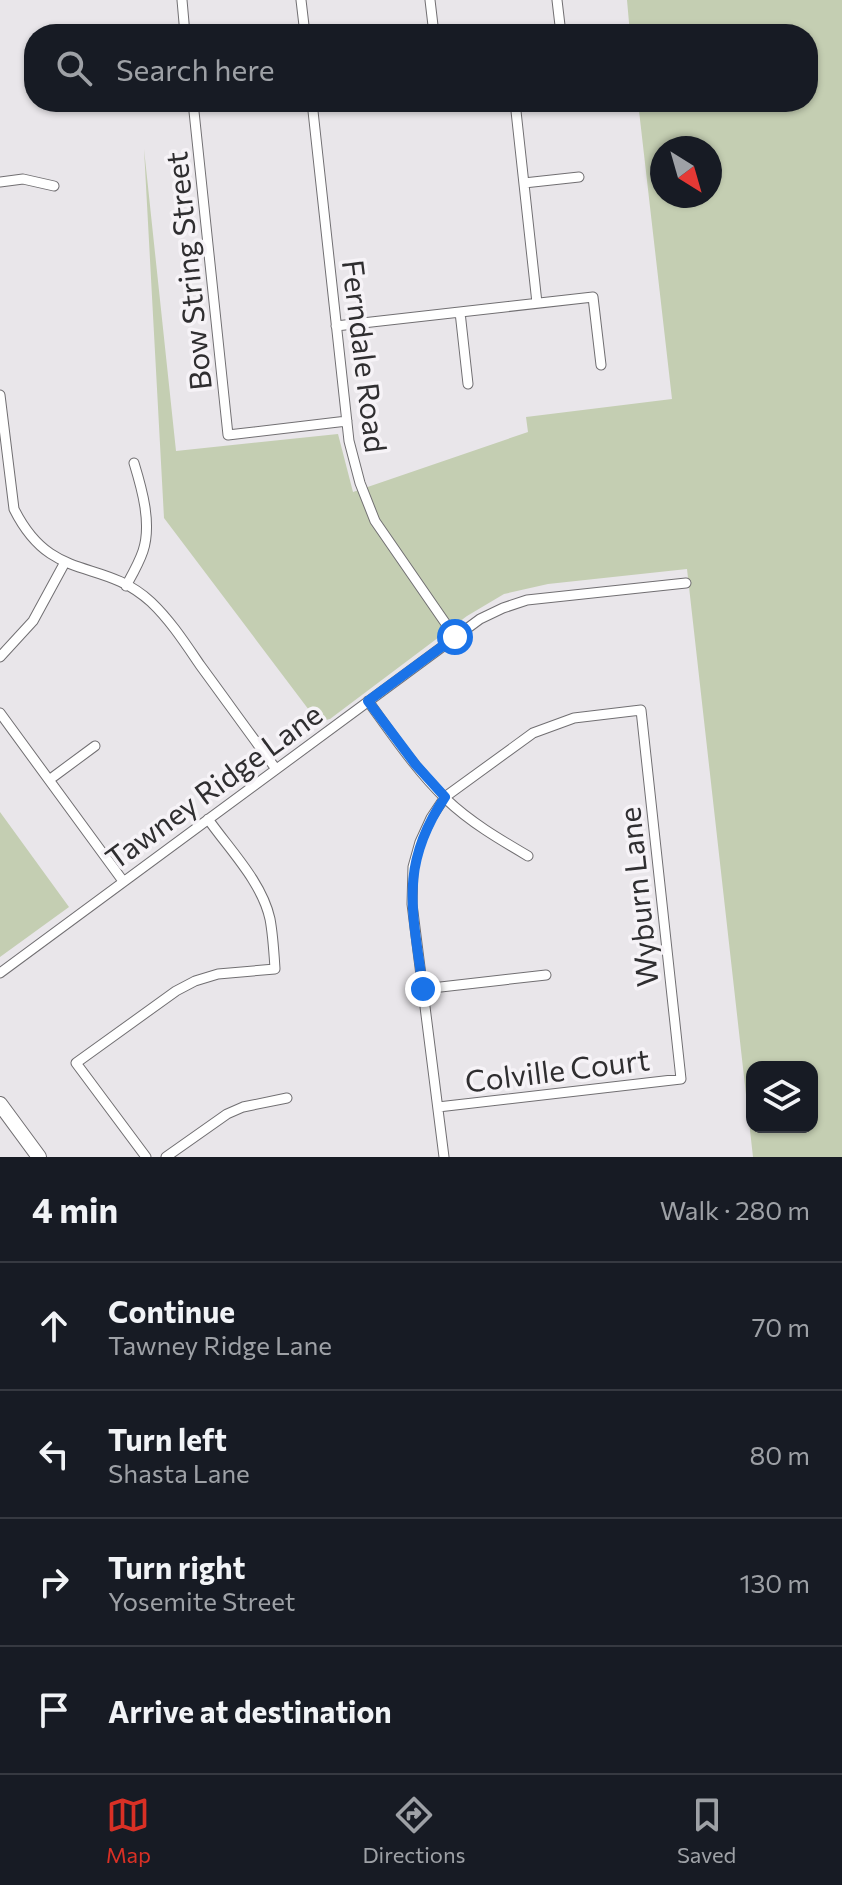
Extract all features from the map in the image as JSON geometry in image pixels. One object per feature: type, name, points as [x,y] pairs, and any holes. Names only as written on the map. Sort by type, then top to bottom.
[{"type":"main road","points":[[0,1104],[39,1157]]},
{"type":"street","points":[[182,0],[184,24]]},
{"type":"street","points":[[301,0],[304,24]]},
{"type":"street","points":[[430,0],[433,24]]},
{"type":"street","points":[[557,0],[560,24]]},
{"type":"street","name":"Bow String Street","points":[[194,112],[228,435],[347,421]]},
{"type":"street","name":"Ferndale Road","points":[[313,112],[349,441],[360,483],[375,521],[455,637]]},
{"type":"street","points":[[516,112],[537,303]]},
{"type":"street","points":[[524,183],[579,177]]},
{"type":"street","points":[[0,182],[23,179],[54,186]]},
{"type":"street","points":[[336,326],[593,297],[601,365]]},
{"type":"street","points":[[460,312],[468,384]]},
{"type":"street","points":[[0,395],[14,509],[33,540],[44,552],[64,564],[100,574],[149,600],[170,623],[276,769]]},
{"type":"street","points":[[126,586],[143,551],[146,530],[141,485],[134,463]]},
{"type":"street","points":[[0,657],[33,621],[64,564]]},
{"type":"street","name":"Tawney Ridge Lane","points":[[0,973],[491,613],[527,600],[686,583]]},
{"type":"street","points":[[368,701],[416,765],[445,797],[482,828],[528,856]]},
{"type":"street","name":"Wyburn Lane","points":[[445,797],[519,742],[550,725],[574,718],[641,710],[681,1079]]},
{"type":"street","points":[[0,713],[123,881]]},
{"type":"street","points":[[49,780],[95,746]]},
{"type":"street","points":[[444,1157],[411,886],[420,842],[445,797]]},
{"type":"street","points":[[146,1157],[76,1063],[176,991],[195,981],[218,974],[275,969],[270,918],[264,903],[254,882],[208,819]]},
{"type":"street","points":[[423,989],[546,975]]},
{"type":"street","name":"Colville Court","points":[[438,1107],[681,1079]]},
{"type":"street","points":[[166,1157],[227,1114],[243,1107],[287,1098]]},
{"type":"green space","points":[[627,0],[842,0],[842,1157],[753,1157],[750,1133],[818,1133],[818,1061],[746,1061],[746,1095],[687,569],[548,584],[504,594],[467,616],[330,719],[318,722],[164,518],[144,149],[176,451],[338,434],[353,492],[528,432],[526,417],[672,399],[650,208],[722,208],[722,136],[650,136],[650,207],[639,112],[818,112],[818,24],[629,24]]},
{"type":"green space","points":[[0,812],[69,907],[0,957]]},
{"type":"route","points":[[423,989],[412,904],[413,867],[420,842],[445,797],[416,765],[368,701],[455,637]]}]
